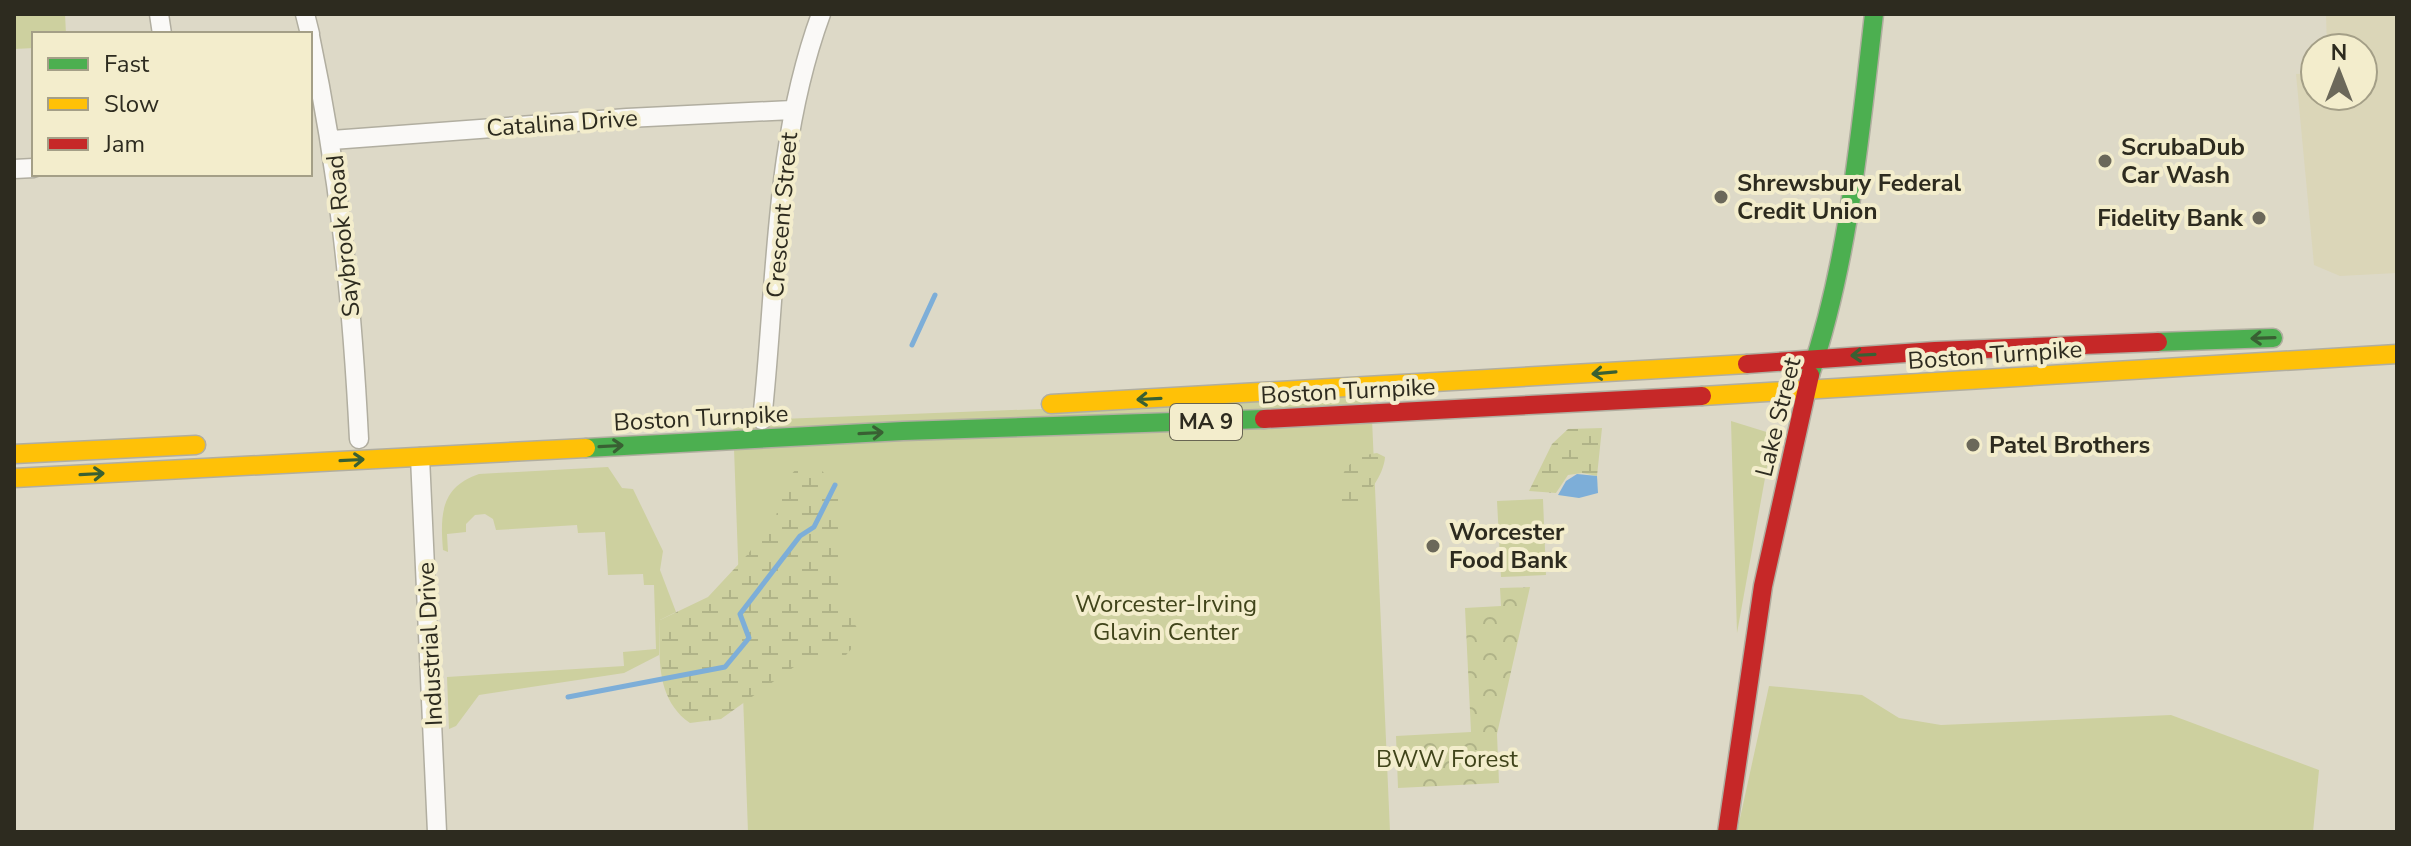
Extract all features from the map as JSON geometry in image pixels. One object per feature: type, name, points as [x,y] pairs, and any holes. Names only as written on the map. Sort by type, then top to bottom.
[{"type":"main road","name":"Lake Street","points":[[1727,832],[1763,586],[1805,391],[1833,292],[1862,115],[1874,14]]},
{"type":"main road","name":"Boston Turnpike","points":[[1033,405],[1538,378],[1817,357],[2286,338]]},
{"type":"main road","name":"Boston Turnpike","points":[[14,478],[888,432],[1307,418],[2397,354]]},
{"type":"main road","name":"Boston Turnpike","points":[[643,426],[941,411]]},
{"type":"main road","points":[[336,440],[367,438]]},
{"type":"main road","points":[[14,454],[210,444]]},
{"type":"street","name":"Crescent Street","points":[[762,420],[773,321],[782,171],[792,110],[821,14]]},
{"type":"street","name":"Saybrook Road","points":[[312,45],[332,140],[367,438]]},
{"type":"street","name":"Catalina Drive","points":[[332,140],[627,118],[792,110]]},
{"type":"street","name":"Industrial Drive","points":[[420,457],[437,832]]},
{"type":"shaded area","points":[[2326,14],[2397,14],[2397,273],[2340,276],[2314,265],[2300,112],[2379,112],[2379,32],[2327,32]]},
{"type":"shaded area","points":[[2296,74],[2299,74],[2299,106]]},
{"type":"green space","points":[[14,14],[65,14],[66,32],[32,32],[32,48],[14,49]]},
{"type":"green space","name":"Worcester-Irving Glavin Center","points":[[1371,396],[1390,832],[748,832],[733,421]]},
{"type":"green space","points":[[1731,421],[1773,434],[1737,633]]},
{"type":"green space","points":[[1602,428],[1597,476],[1582,473],[1568,475],[1556,493],[1529,491],[1552,444],[1568,429]]},
{"type":"green space","points":[[1377,453],[1385,457],[1374,485],[1354,509],[1341,507],[1340,486],[1345,470],[1357,459]]},
{"type":"green space","points":[[800,465],[816,465],[838,487],[842,601],[862,637],[846,655],[794,667],[721,719],[690,723],[679,713],[665,690],[660,663],[660,620],[708,597],[748,554],[776,516],[784,482]]},
{"type":"green space","points":[[608,467],[622,488],[633,489],[663,551],[660,570],[676,612],[660,620],[659,655],[624,673],[479,695],[456,726],[449,729],[447,677],[624,666],[623,652],[656,649],[654,585],[644,585],[643,574],[608,575],[605,532],[578,533],[577,525],[496,530],[493,519],[485,514],[475,515],[466,524],[466,532],[447,534],[448,552],[443,550],[442,525],[446,503],[450,494],[466,480],[479,474]]},
{"type":"green space","points":[[1543,499],[1546,575],[1501,577],[1497,501]]},
{"type":"green space","name":"BWW Forest","points":[[1530,587],[1497,734],[1499,783],[1398,788],[1396,736],[1471,732],[1465,608],[1501,606],[1500,588]]},
{"type":"green space","points":[[1769,686],[1862,695],[1899,718],[1941,725],[2171,715],[2319,770],[2313,832],[1737,832]]},
{"type":"water","points":[[1577,474],[1597,476],[1598,493],[1579,498],[1558,495],[1566,481]]},
{"type":"waterway","points":[[912,345],[935,295]]},
{"type":"waterway","points":[[568,697],[725,667],[749,638],[740,614],[800,536],[814,527],[835,485]]},
{"type":"traffic: fast","points":[[1810,375],[1844,242],[1874,14]]},
{"type":"traffic: fast","points":[[2158,342],[2273,338]]},
{"type":"traffic: fast","points":[[586,448],[903,431],[1264,419]]},
{"type":"traffic: slow","points":[[1702,396],[2397,354]]},
{"type":"traffic: slow","points":[[1051,404],[1747,364]]},
{"type":"traffic: slow","points":[[14,454],[196,445]]},
{"type":"traffic: slow","points":[[14,478],[586,448]]},
{"type":"traffic: jam","points":[[1747,364],[1935,351],[2158,342]]},
{"type":"traffic: jam","points":[[1727,832],[1763,586],[1810,375]]},
{"type":"traffic: jam","points":[[1264,419],[1702,396]]},
{"type":"place","name":"ScrubaDub Car Wash","points":[[2105,161]]},
{"type":"place","name":"Shrewsbury Federal Credit Union","points":[[1721,197]]},
{"type":"place","name":"Fidelity Bank","points":[[2259,218]]},
{"type":"place","name":"Patel Brothers","points":[[1973,445]]},
{"type":"place","name":"Worcester Food Bank","points":[[1433,546]]}]
